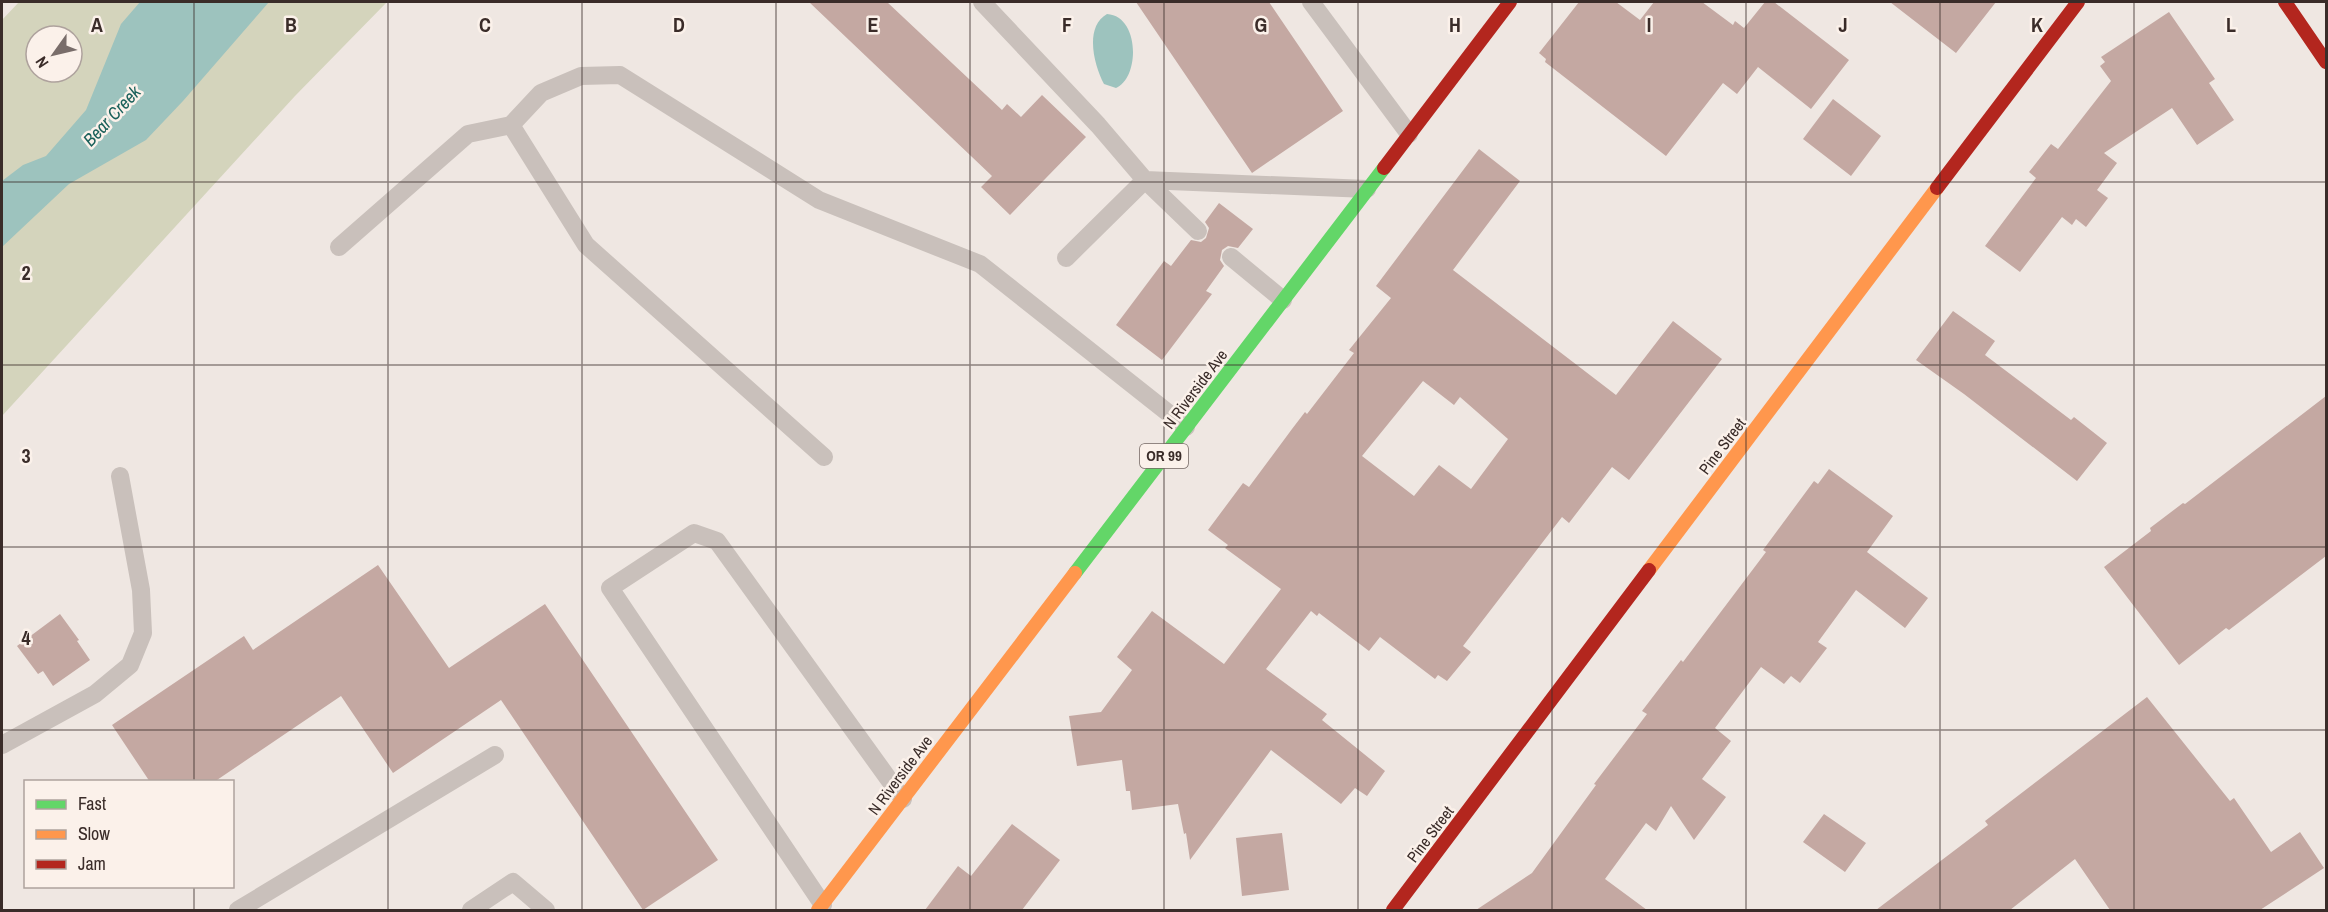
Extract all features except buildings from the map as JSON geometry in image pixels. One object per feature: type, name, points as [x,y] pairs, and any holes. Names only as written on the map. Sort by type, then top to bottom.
[{"type":"main road","name":"N Riverside Ave","points":[[820,908],[1510,2]]},
{"type":"main road","name":"Pine Street","points":[[1393,910],[2078,2]]},
{"type":"main road","points":[[2285,2],[2326,62]]},
{"type":"lane","points":[[982,2],[1098,125],[1145,180],[1198,231]]},
{"type":"lane","points":[[1311,2],[1409,134]]},
{"type":"lane","points":[[339,247],[468,134],[512,125],[542,93],[581,76],[621,75],[819,200],[980,264],[1186,427]]},
{"type":"lane","points":[[512,125],[586,244],[824,457]]},
{"type":"lane","points":[[1066,258],[1145,180],[1367,189]]},
{"type":"lane","points":[[1231,257],[1283,300]]},
{"type":"lane","points":[[2,745],[95,694],[130,665],[143,633],[141,590],[120,476]]},
{"type":"lane","points":[[820,908],[610,588],[694,533],[717,542],[903,799]]},
{"type":"lane","points":[[238,910],[495,755]]},
{"type":"lane","points":[[471,910],[513,882],[546,910]]},
{"type":"green space","points":[[19,2],[387,2],[295,96],[2,416],[2,20]]},
{"type":"water","name":"Bear Creek","points":[[140,2],[269,2],[146,140],[69,184],[2,247],[2,181],[23,165],[46,156],[86,110],[121,24]]},
{"type":"water","points":[[1107,14],[1118,17],[1126,25],[1133,48],[1129,72],[1124,82],[1116,88],[1104,84],[1094,57],[1095,28]]},
{"type":"traffic: fast","points":[[1075,573],[1384,168]]},
{"type":"traffic: slow","points":[[1649,570],[1937,188]]},
{"type":"traffic: slow","points":[[818,910],[1075,573]]},
{"type":"traffic: jam","points":[[1384,168],[1510,2]]},
{"type":"traffic: jam","points":[[1937,188],[2078,2]]},
{"type":"traffic: jam","points":[[2285,2],[2326,62]]},
{"type":"traffic: jam","points":[[1393,910],[1649,570]]}]
